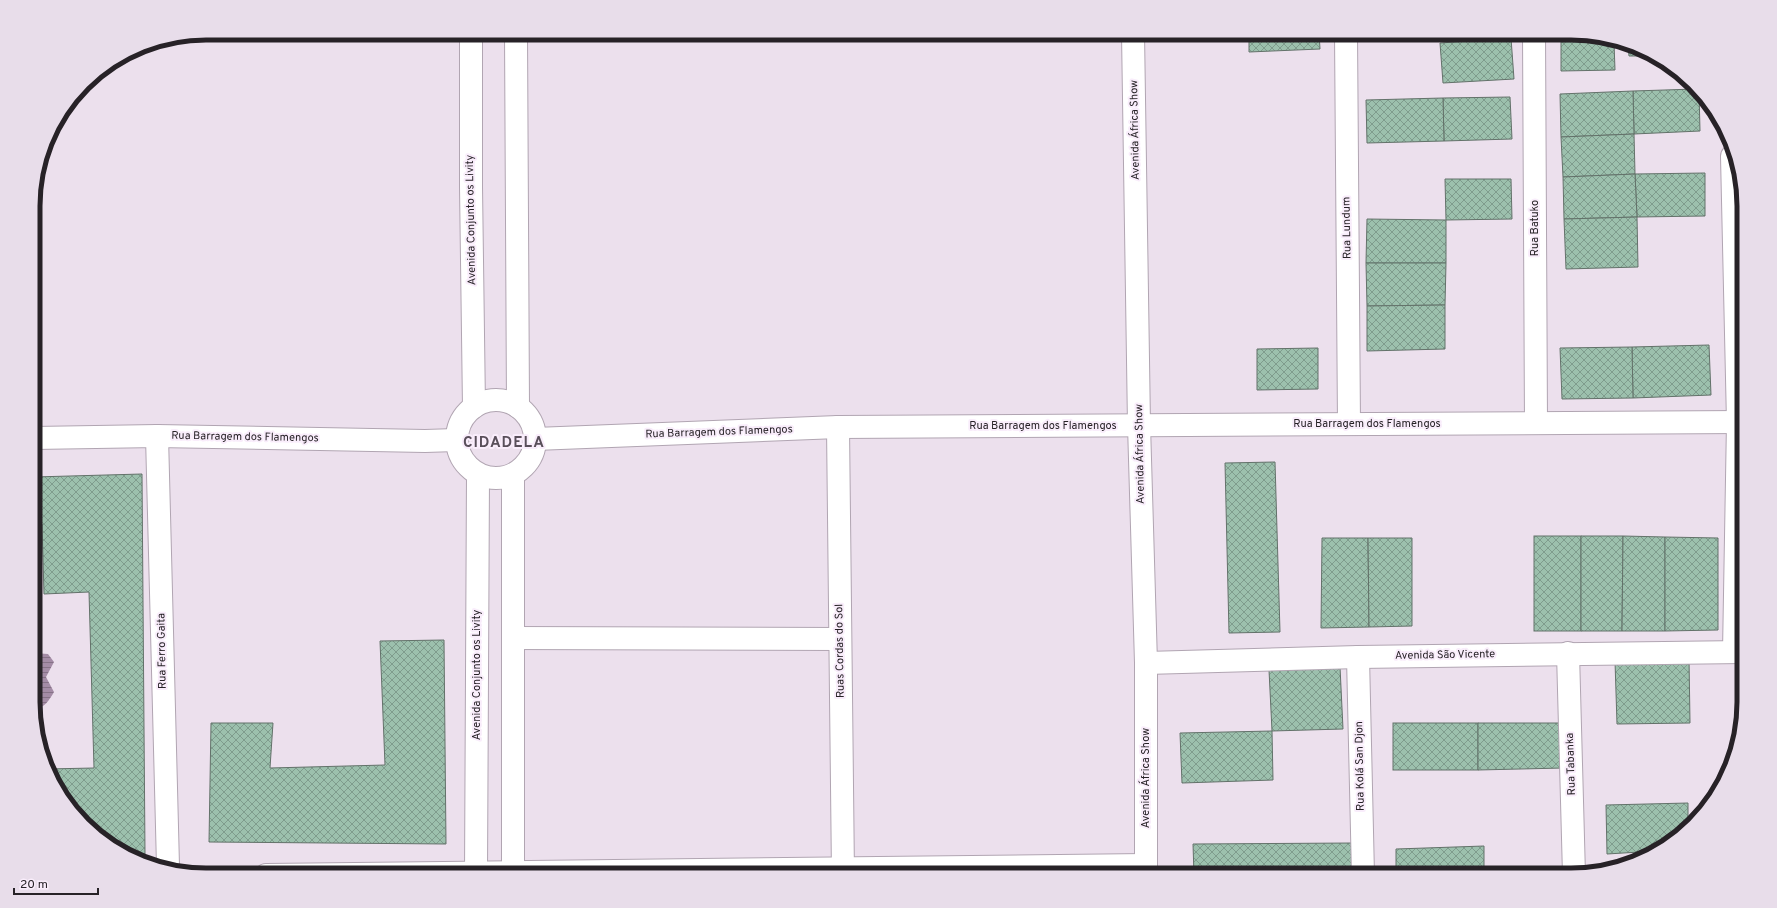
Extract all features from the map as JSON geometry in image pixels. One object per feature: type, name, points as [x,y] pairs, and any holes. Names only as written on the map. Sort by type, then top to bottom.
[{"type":"street","name":"Avenida Conjunto os Livity","points":[[471,40],[470,187],[474,406]]},
{"type":"street","points":[[516,40],[518,406]]},
{"type":"street","name":"Avenida África Show","points":[[1133,40],[1139,425],[1146,663],[1146,868]]},
{"type":"street","name":"Rua Lundum","points":[[1346,40],[1349,424]]},
{"type":"street","name":"Rua Batuko","points":[[1534,40],[1536,423]]},
{"type":"street","points":[[1732,167],[1737,322]]},
{"type":"street","points":[[499,400],[518,406],[531,421],[535,439],[533,453],[525,466],[513,475],[498,479],[489,478],[478,474],[468,468],[461,459],[456,440],[461,420],[469,410],[486,401],[499,400]]},
{"type":"street","name":"Rua Barragem dos Flamengos","points":[[535,439],[838,427],[1737,422]]},
{"type":"street","name":"Ruas Cordas do Sol","points":[[838,427],[843,868]]},
{"type":"street","name":"Rua Barragem dos Flamengos","points":[[40,438],[157,436],[456,440]]},
{"type":"street","name":"Rua Ferro Gaita","points":[[157,436],[168,863]]},
{"type":"street","name":"Avenida Conjunto os Livity","points":[[476,868],[478,474]]},
{"type":"street","points":[[513,475],[513,868]]},
{"type":"street","points":[[513,638],[840,639]]},
{"type":"street","name":"Avenida São Vicente","points":[[1146,663],[1568,653],[1737,652]]},
{"type":"street","name":"Rua Tabanka","points":[[1568,653],[1574,868]]},
{"type":"street","name":"Rua Kolá San Djon","points":[[1358,657],[1363,868]]},
{"type":"shaded area","points":[[40,653],[48,654],[54,662],[46,677],[54,692],[49,700],[40,708]]},
{"type":"building","points":[[1249,40],[1319,40],[1320,49],[1249,52]]},
{"type":"building","points":[[1483,40],[1511,40],[1514,79],[1443,83],[1440,43]]},
{"type":"building","points":[[1594,41],[1614,46],[1615,70],[1561,71],[1561,42]]},
{"type":"building","points":[[1628,50],[1642,56],[1629,56]]},
{"type":"building","points":[[1688,89],[1699,100],[1700,131],[1634,134],[1633,91]]},
{"type":"building","points":[[1633,91],[1634,134],[1561,137],[1560,94]]},
{"type":"building","points":[[1510,97],[1512,139],[1444,141],[1443,98]]},
{"type":"building","points":[[1443,98],[1444,141],[1367,143],[1366,100]]},
{"type":"building","points":[[1634,134],[1635,174],[1563,177],[1561,137]]},
{"type":"building","points":[[1705,173],[1705,216],[1637,217],[1635,174]]},
{"type":"building","points":[[1635,174],[1637,217],[1564,219],[1563,177]]},
{"type":"building","points":[[1445,179],[1511,179],[1512,219],[1446,220]]},
{"type":"building","points":[[1637,217],[1638,267],[1566,269],[1564,219]]},
{"type":"building","points":[[1367,219],[1446,220],[1446,263],[1366,263]]},
{"type":"building","points":[[1366,263],[1446,263],[1445,305],[1367,306]]},
{"type":"building","points":[[1445,305],[1445,349],[1367,351],[1367,306]]},
{"type":"building","points":[[1709,345],[1711,395],[1633,398],[1632,347]]},
{"type":"building","points":[[1632,347],[1633,398],[1562,399],[1560,348]]},
{"type":"building","points":[[1318,348],[1318,389],[1257,390],[1257,349]]},
{"type":"building","points":[[1275,462],[1280,632],[1229,633],[1225,463]]},
{"type":"building","points":[[142,474],[145,854],[140,854],[132,851],[96,827],[74,803],[62,785],[54,769],[94,768],[89,592],[44,594],[42,524],[40,524],[40,477]]},
{"type":"building","points":[[1534,536],[1581,536],[1581,631],[1534,631]]},
{"type":"building","points":[[1581,536],[1623,536],[1622,631],[1581,631]]},
{"type":"building","points":[[1623,536],[1665,537],[1665,631],[1622,631]]},
{"type":"building","points":[[1665,537],[1718,538],[1718,630],[1665,631]]},
{"type":"building","points":[[1322,538],[1368,538],[1369,627],[1321,628]]},
{"type":"building","points":[[1368,538],[1412,538],[1412,626],[1369,627]]},
{"type":"building","points":[[444,640],[446,844],[209,842],[211,723],[273,723],[270,768],[385,765],[380,641]]},
{"type":"building","points":[[1689,658],[1690,723],[1617,724],[1615,661]]},
{"type":"building","points":[[1340,667],[1343,729],[1272,731],[1269,670]]},
{"type":"building","points":[[1393,723],[1478,723],[1478,770],[1393,770]]},
{"type":"building","points":[[1478,723],[1563,723],[1563,768],[1478,770]]},
{"type":"building","points":[[1272,731],[1273,780],[1182,783],[1180,733]]},
{"type":"building","points":[[1688,803],[1688,819],[1672,834],[1645,851],[1607,854],[1606,805]]},
{"type":"building","points":[[1353,843],[1354,868],[1194,868],[1193,844]]},
{"type":"building","points":[[1484,846],[1484,868],[1396,868],[1396,849]]},
{"type":"district","name":"CIDADELA","points":[[504,443]]}]
